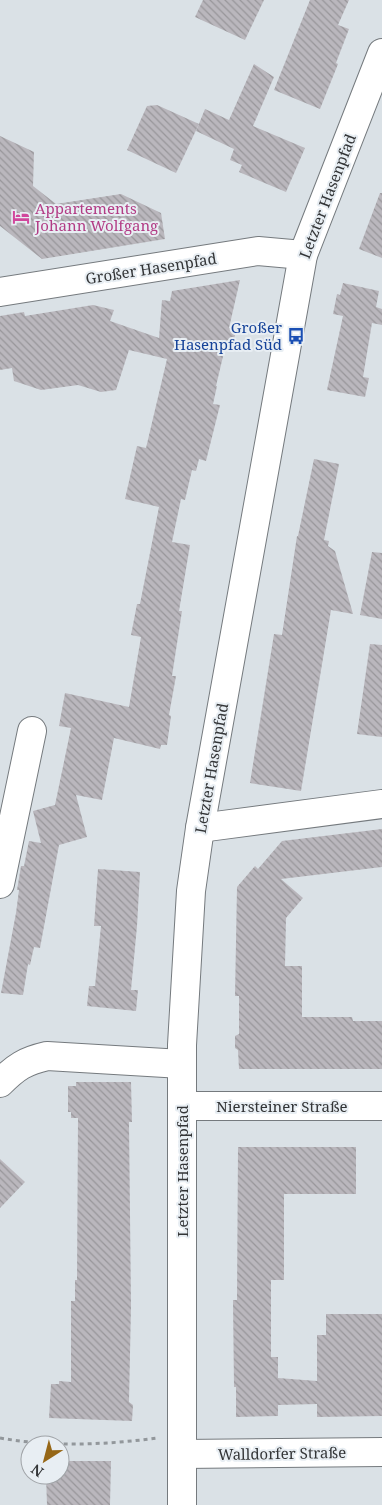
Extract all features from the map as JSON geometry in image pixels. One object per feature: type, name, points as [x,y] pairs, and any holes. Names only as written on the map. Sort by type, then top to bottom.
[{"type":"street","name":"Letzter Hasenpfad","points":[[182,1505],[182,1064],[191,891],[200,828],[302,255],[382,53]]},
{"type":"street","name":"Großer Hasenpfad","points":[[0,292],[258,251],[302,255]]},
{"type":"street","points":[[0,884],[32,731]]},
{"type":"street","points":[[200,828],[382,804]]},
{"type":"street","points":[[1,1081],[15,1068],[29,1060],[47,1056],[182,1064]]},
{"type":"street","name":"Niersteiner Straße","points":[[182,1106],[382,1106]]},
{"type":"street","name":"Walldorfer Straße","points":[[182,1444],[382,1452]]},
{"type":"path","points":[[0,1438],[26,1443],[182,1444]]},
{"type":"building","points":[[203,0],[264,0],[245,40],[195,17]]},
{"type":"building","points":[[310,0],[349,0],[338,25],[349,29],[336,63],[338,64],[320,109],[274,90]]},
{"type":"building","points":[[254,64],[274,77],[253,126],[305,148],[286,192],[239,172],[242,165],[230,160],[234,149],[196,131],[205,109],[229,120]]},
{"type":"building","points":[[157,105],[199,124],[176,173],[127,150],[147,106]]},
{"type":"building","points":[[0,136],[34,152],[33,186],[56,204],[121,194],[161,213],[165,239],[42,259],[0,226]]},
{"type":"building","points":[[380,193],[382,193],[382,258],[359,249]]},
{"type":"building","points":[[240,280],[229,328],[236,330],[232,350],[225,348],[216,386],[213,404],[220,405],[206,461],[199,459],[196,471],[192,470],[185,500],[181,499],[172,542],[190,545],[179,611],[182,611],[172,676],[176,676],[169,715],[171,716],[167,745],[161,745],[160,749],[114,738],[102,800],[76,795],[87,837],[59,845],[40,948],[34,947],[30,965],[28,964],[23,995],[1,993],[16,913],[21,866],[24,866],[29,841],[41,843],[33,811],[55,805],[71,728],[59,726],[65,693],[129,707],[141,637],[131,635],[137,604],[140,604],[159,507],[125,499],[137,446],[146,448],[167,359],[129,350],[116,390],[101,392],[78,385],[41,390],[14,381],[12,368],[0,370],[0,316],[24,312],[25,316],[93,305],[114,310],[110,321],[159,338],[162,300],[170,301],[172,291]]},
{"type":"building","points":[[343,283],[379,291],[376,307],[382,309],[382,325],[372,323],[363,377],[369,378],[365,397],[327,390],[343,316],[333,314],[337,294],[340,295]]},
{"type":"building","points":[[314,459],[339,464],[324,540],[329,541],[328,546],[335,551],[353,614],[331,610],[301,791],[250,783],[274,634],[282,635],[297,536]]},
{"type":"building","points":[[372,552],[382,553],[382,619],[360,615]]},
{"type":"building","points":[[370,644],[382,645],[382,737],[357,734]]},
{"type":"building","points":[[382,829],[382,867],[281,879],[303,898],[286,918],[285,966],[302,966],[302,1017],[352,1017],[353,1021],[382,1021],[382,1069],[239,1069],[238,1050],[235,1048],[235,1036],[239,1034],[239,996],[235,996],[237,887],[255,866],[258,869],[282,841]]},
{"type":"building","points":[[98,869],[140,872],[131,990],[138,990],[136,1011],[87,1006],[89,986],[95,986],[101,926],[94,926]]},
{"type":"building","points":[[76,1082],[131,1082],[132,1122],[129,1122],[131,1306],[129,1402],[133,1405],[132,1421],[49,1418],[51,1384],[59,1384],[59,1381],[71,1382],[71,1301],[75,1301],[75,1280],[77,1280],[78,1118],[71,1118],[71,1112],[68,1112],[68,1086],[76,1086]]},
{"type":"building","points":[[238,1147],[356,1147],[356,1194],[284,1194],[284,1280],[271,1280],[271,1357],[278,1357],[278,1378],[317,1381],[317,1335],[326,1335],[326,1314],[382,1314],[382,1416],[317,1417],[317,1404],[278,1405],[278,1416],[236,1417],[233,1300],[237,1300]]},
{"type":"building","points":[[0,1159],[25,1182],[0,1208]]},
{"type":"building","points":[[70,1461],[111,1461],[110,1505],[47,1505],[46,1485],[70,1485]]},
{"type":"place","name":"Appartements Johann Wolfgang","points":[[21,217]]},
{"type":"place","name":"Großer Hasenpfad Süd","points":[[296,336]]}]
